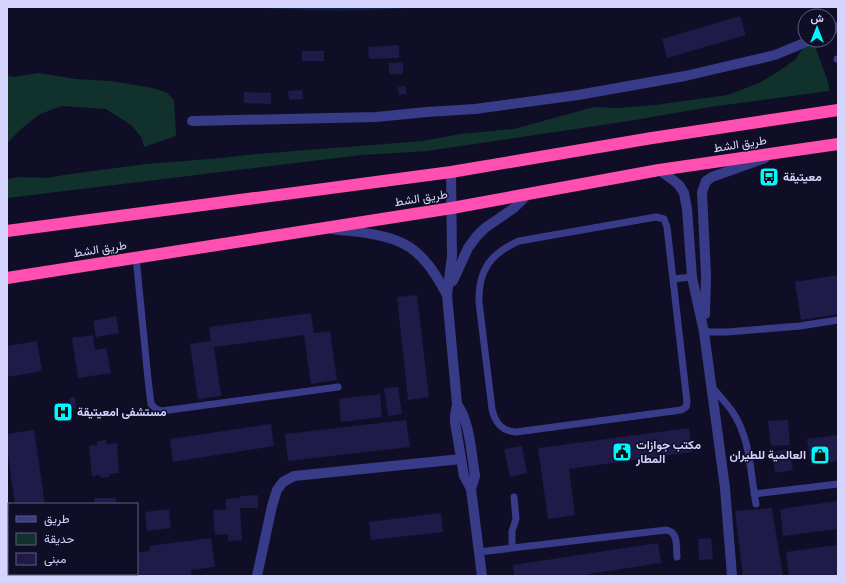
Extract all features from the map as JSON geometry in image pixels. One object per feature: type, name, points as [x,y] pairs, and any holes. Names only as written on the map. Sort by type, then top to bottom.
[{"type":"highway","name":"طريق الشط","points":[[7,231],[451,172],[652,138],[838,110]]},
{"type":"highway","name":"طريق الشط","points":[[7,278],[452,208],[659,170],[838,144]]},
{"type":"street","points":[[192,120],[376,117],[476,109],[578,95],[685,76],[775,54],[797,45]]},
{"type":"street","points":[[704,332],[706,276],[702,199],[703,186],[706,181],[712,177],[783,152]]},
{"type":"street","points":[[659,170],[679,185],[684,194],[687,209],[692,277],[704,332],[725,488],[732,576]]},
{"type":"street","points":[[451,172],[452,256],[447,296],[457,404],[455,422],[464,476],[471,489]]},
{"type":"street","points":[[447,296],[461,261],[476,237],[485,228],[514,208],[528,194]]},
{"type":"street","points":[[322,228],[386,237],[404,244],[419,254],[430,268],[447,296]]},
{"type":"street","points":[[457,404],[461,408],[466,421],[474,469],[471,489],[482,576]]},
{"type":"street","points":[[257,576],[272,506],[277,490],[283,482],[294,476],[461,459]]},
{"type":"lane","points":[[660,217],[666,223],[673,279],[687,402],[684,410],[516,432],[502,428],[497,423],[492,409],[478,289],[481,276],[487,264],[496,254],[507,246],[519,241],[660,217]]},
{"type":"lane","points":[[136,257],[151,404],[156,409],[162,411],[338,387]]},
{"type":"lane","points":[[673,279],[692,277]]},
{"type":"lane","points":[[704,332],[727,332],[800,326],[838,320]]},
{"type":"lane","points":[[711,385],[732,410],[741,428],[750,456],[756,504]]},
{"type":"lane","points":[[754,494],[838,484]]},
{"type":"lane","points":[[512,548],[512,531],[516,519],[514,497]]},
{"type":"lane","points":[[479,552],[666,530],[670,531],[674,535],[677,557]]},
{"type":"green space","points":[[803,48],[816,48],[829,85],[829,91],[710,107],[629,121],[427,151],[362,155],[7,198],[7,179],[20,177],[48,178],[146,164],[423,141],[460,134],[514,129],[594,107],[618,108],[655,105],[728,95],[759,83],[795,60]]},
{"type":"green space","points":[[39,73],[76,79],[110,81],[148,87],[166,92],[174,100],[176,136],[144,147],[142,138],[131,125],[106,109],[62,106],[40,114],[21,129],[7,143],[7,76],[14,77]]},
{"type":"water","points":[[255,7],[418,7],[377,10],[336,10]]},
{"type":"building","points":[[740,16],[746,35],[667,58],[662,39]]},
{"type":"building","points":[[399,45],[399,58],[369,59],[368,47]]},
{"type":"building","points":[[302,51],[324,51],[324,61],[302,61]]},
{"type":"building","points":[[403,62],[403,74],[389,74],[389,63]]},
{"type":"building","points":[[406,86],[406,94],[399,95],[398,87]]},
{"type":"building","points":[[302,90],[303,99],[289,100],[288,91]]},
{"type":"building","points":[[244,92],[271,93],[271,104],[244,103]]},
{"type":"building","points":[[838,275],[838,314],[801,320],[795,282]]},
{"type":"building","points":[[417,295],[429,397],[408,400],[397,297]]},
{"type":"building","points":[[311,313],[314,333],[330,331],[337,380],[311,384],[304,335],[214,347],[221,396],[198,399],[190,344],[211,341],[209,327]]},
{"type":"building","points":[[116,316],[119,333],[96,337],[93,321]]},
{"type":"building","points":[[93,335],[95,350],[106,348],[111,373],[78,378],[72,338]]},
{"type":"building","points":[[37,341],[42,371],[7,377],[7,346]]},
{"type":"building","points":[[398,387],[402,414],[388,416],[384,388]]},
{"type":"building","points":[[380,394],[382,417],[341,422],[339,399]]},
{"type":"building","points":[[75,397],[76,408],[70,408],[69,398]]},
{"type":"building","points":[[406,420],[410,447],[288,461],[285,434]]},
{"type":"building","points":[[788,420],[790,445],[771,446],[768,421]]},
{"type":"building","points":[[271,424],[274,446],[173,462],[170,439]]},
{"type":"building","points":[[689,428],[692,452],[569,469],[575,515],[548,519],[538,448]]},
{"type":"building","points":[[34,430],[45,503],[15,503],[7,448],[7,434]]},
{"type":"building","points":[[838,435],[838,461],[811,465],[807,439]]},
{"type":"building","points":[[106,440],[106,444],[117,443],[119,473],[109,474],[109,477],[101,478],[100,475],[92,476],[89,446],[97,445],[97,441]]},
{"type":"building","points":[[522,446],[527,473],[510,477],[504,449]]},
{"type":"building","points":[[789,449],[793,470],[775,473],[772,452]]},
{"type":"building","points":[[258,495],[258,508],[240,508],[242,540],[228,541],[228,534],[215,535],[213,510],[226,510],[226,499],[240,498],[240,496]]},
{"type":"building","points":[[94,498],[116,498],[116,503],[94,503]]},
{"type":"building","points":[[838,501],[838,529],[783,536],[780,509]]},
{"type":"building","points":[[772,508],[783,576],[743,576],[735,511]]},
{"type":"building","points":[[169,509],[171,528],[147,531],[145,512]]},
{"type":"building","points":[[441,513],[443,532],[371,540],[369,522]]},
{"type":"building","points":[[836,532],[838,532],[838,576],[789,576],[786,552],[837,545]]},
{"type":"building","points":[[211,538],[215,567],[191,570],[192,576],[133,576],[138,575],[138,552],[150,551],[149,546]]},
{"type":"building","points":[[711,538],[713,559],[699,560],[698,539]]},
{"type":"building","points":[[658,543],[661,563],[576,576],[514,576],[513,565]]},
{"type":"building","points":[[8,551],[8,575],[10,576],[7,576]]},
{"type":"building","points":[[43,575],[73,575],[73,576]]},
{"type":"place","name":"معيتيقة","points":[[769,177]]},
{"type":"place","name":"مستشفى امعيتيقة","points":[[63,412]]},
{"type":"place","name":"مكتب جوازات المطار","points":[[622,452]]},
{"type":"place","name":"العالمية للطيران","points":[[820,455]]}]
